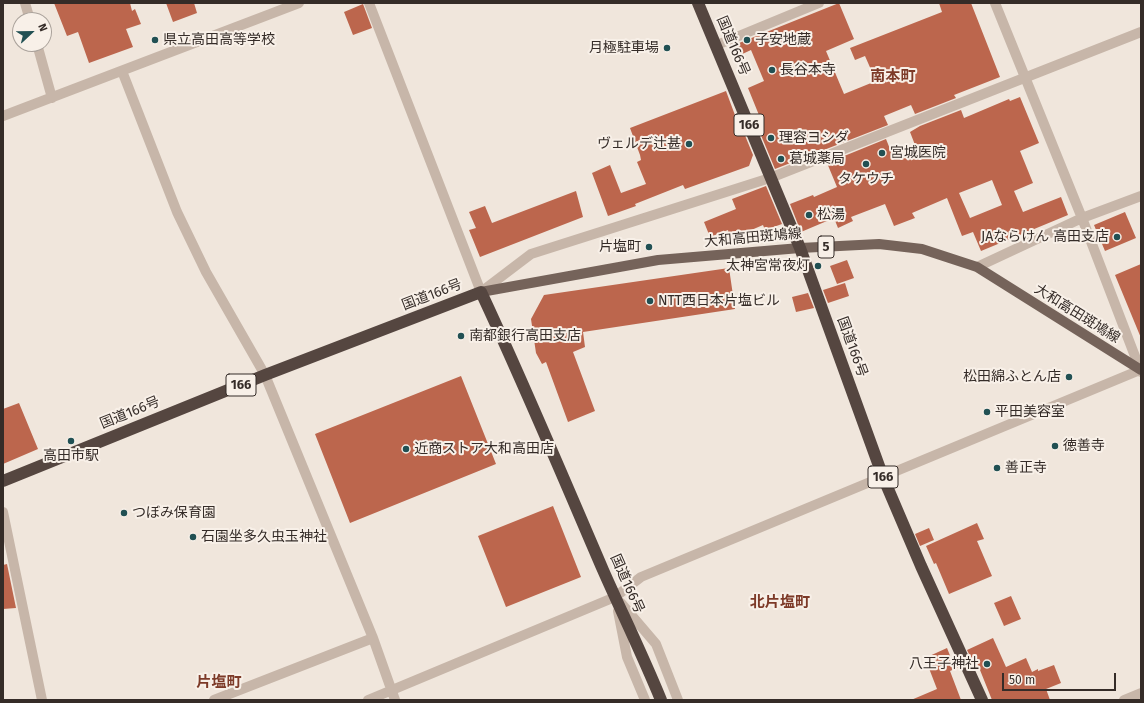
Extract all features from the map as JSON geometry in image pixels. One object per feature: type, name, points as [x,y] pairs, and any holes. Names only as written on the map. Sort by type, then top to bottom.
[{"type":"highway","name":"国道166号","points":[[698,3],[717,45],[770,178],[800,248],[883,477],[921,566],[982,700]]},
{"type":"highway","name":"国道166号","points":[[3,481],[265,375],[481,292],[523,384],[661,700]]},
{"type":"main road","name":"大和高田斑鳩線","points":[[481,292],[658,260],[800,248],[879,244],[922,249],[977,267],[1141,371]]},
{"type":"street","points":[[3,116],[299,3]]},
{"type":"street","points":[[369,3],[481,292],[531,254],[770,178],[1141,32]]},
{"type":"street","points":[[717,45],[819,3]]},
{"type":"street","points":[[368,700],[393,696],[615,597],[641,577],[1141,371],[1082,218],[995,3]]},
{"type":"street","points":[[39,52],[52,98]]},
{"type":"street","points":[[122,71],[177,212],[206,272],[265,375],[373,638],[393,696]]},
{"type":"street","points":[[977,267],[1082,218],[1141,196]]},
{"type":"street","points":[[3,512],[42,700]]},
{"type":"street","points":[[615,597],[627,657],[645,700]]},
{"type":"street","points":[[615,597],[656,644],[678,700]]},
{"type":"street","points":[[214,700],[373,638]]},
{"type":"street","points":[[1124,700],[1141,692]]},
{"type":"building","points":[[54,3],[130,3],[132,11],[135,9],[141,24],[126,29],[133,47],[89,63],[78,32],[67,36]]},
{"type":"building","points":[[166,3],[194,3],[197,13],[173,22]]},
{"type":"building","points":[[839,3],[854,39],[826,51],[844,94],[876,81],[865,56],[855,60],[850,48],[942,12],[939,3],[971,3],[1000,77],[954,95],[956,98],[915,114],[911,105],[884,116],[888,125],[775,169],[758,128],[763,125],[748,88],[764,81],[751,50],[738,56],[734,45]]},
{"type":"building","points":[[363,4],[372,28],[353,35],[344,12]]},
{"type":"building","name":"ヴェルデ辻甚","points":[[726,91],[742,134],[744,133],[753,155],[749,166],[685,189],[683,185],[635,204],[636,206],[608,216],[592,173],[610,165],[621,193],[646,184],[637,162],[641,160],[640,155],[630,128]]},
{"type":"building","points":[[1020,97],[1039,143],[1020,151],[1033,183],[1014,191],[1023,212],[1061,197],[1068,215],[981,251],[973,232],[962,236],[947,198],[912,213],[915,218],[894,226],[885,204],[851,217],[853,221],[838,228],[834,218],[801,232],[790,204],[813,195],[814,197],[837,187],[827,163],[886,139],[894,159],[917,150],[910,132],[920,126],[961,110],[964,118],[1009,99],[1010,101]],"holes":[[[992,180],[1002,205],[970,218],[959,193]]]},
{"type":"building","points":[[766,186],[782,224],[765,230],[763,225],[749,231],[729,235],[728,230],[710,237],[704,222],[736,209],[732,199]]},
{"type":"building","points":[[576,191],[583,217],[480,257],[469,230],[476,228],[469,212],[485,206],[492,223]]},
{"type":"building","points":[[1125,212],[1136,238],[1105,251],[1094,225]]},
{"type":"building","points":[[847,260],[854,278],[837,284],[830,266]]},
{"type":"building","points":[[1141,264],[1141,338],[1115,275]]},
{"type":"building","points":[[729,268],[735,309],[583,332],[585,347],[573,352],[595,411],[568,422],[546,362],[542,364],[536,353],[531,319],[544,295]]},
{"type":"building","points":[[845,283],[849,296],[828,303],[823,290]]},
{"type":"building","points":[[808,293],[814,308],[796,312],[792,297]]},
{"type":"building","name":"近商ストア大和高田店","points":[[461,376],[496,464],[350,523],[315,434]]},
{"type":"building","points":[[19,403],[38,449],[3,464],[3,409]]},
{"type":"building","points":[[553,506],[581,577],[506,607],[478,536]]},
{"type":"building","points":[[977,523],[984,539],[977,541],[992,576],[949,594],[936,563],[934,564],[926,546]]},
{"type":"building","points":[[929,528],[934,540],[920,546],[915,534]]},
{"type":"building","points":[[7,564],[16,608],[3,609],[3,565]]},
{"type":"building","points":[[1011,596],[1021,619],[1004,626],[994,603]]},
{"type":"building","points":[[993,638],[1006,667],[1026,658],[1032,672],[1054,665],[1061,683],[1046,689],[1050,700],[992,700],[976,660],[973,662],[967,650]]},
{"type":"building","points":[[947,648],[951,658],[954,656],[959,667],[950,671],[961,700],[911,700],[937,689],[925,658]]},
{"type":"place","name":"県立高田高等学校","points":[[155,40]]},
{"type":"place","name":"子安地蔵","points":[[747,40]]},
{"type":"place","name":"月極駐車場","points":[[667,48]]},
{"type":"place","name":"長谷本寺","points":[[772,70]]},
{"type":"place","name":"理容ヨシダ","points":[[771,138]]},
{"type":"place","name":"ヴェルデ辻甚","points":[[689,144]]},
{"type":"place","name":"宮城医院","points":[[882,153]]},
{"type":"place","name":"葛城薬局","points":[[781,159]]},
{"type":"place","name":"タケウチ","points":[[866,164]]},
{"type":"place","name":"松湯","points":[[809,215]]},
{"type":"place","name":"JAならけん 高田支店","points":[[1117,237]]},
{"type":"place","name":"片塩町","points":[[649,247]]},
{"type":"place","name":"太神宮常夜灯","points":[[818,266]]},
{"type":"place","name":"NTT西日本片塩ビル","points":[[650,301]]},
{"type":"place","name":"南都銀行高田支店","points":[[461,336]]},
{"type":"place","name":"松田綿ふとん店","points":[[1069,377]]},
{"type":"place","name":"平田美容室","points":[[987,412]]},
{"type":"place","name":"高田市駅","points":[[71,441]]},
{"type":"place","name":"徳善寺","points":[[1055,446]]},
{"type":"place","name":"近商ストア大和高田店","points":[[406,449]]},
{"type":"place","name":"善正寺","points":[[997,468]]},
{"type":"place","name":"つぼみ保育園","points":[[124,513]]},
{"type":"place","name":"石園坐多久虫玉神社","points":[[193,537]]},
{"type":"place","name":"八王子神社","points":[[987,664]]},
{"type":"district","name":"南本町","points":[[893,77]]},
{"type":"district","name":"北片塩町","points":[[780,603]]},
{"type":"district","name":"片塩町","points":[[219,683]]}]
